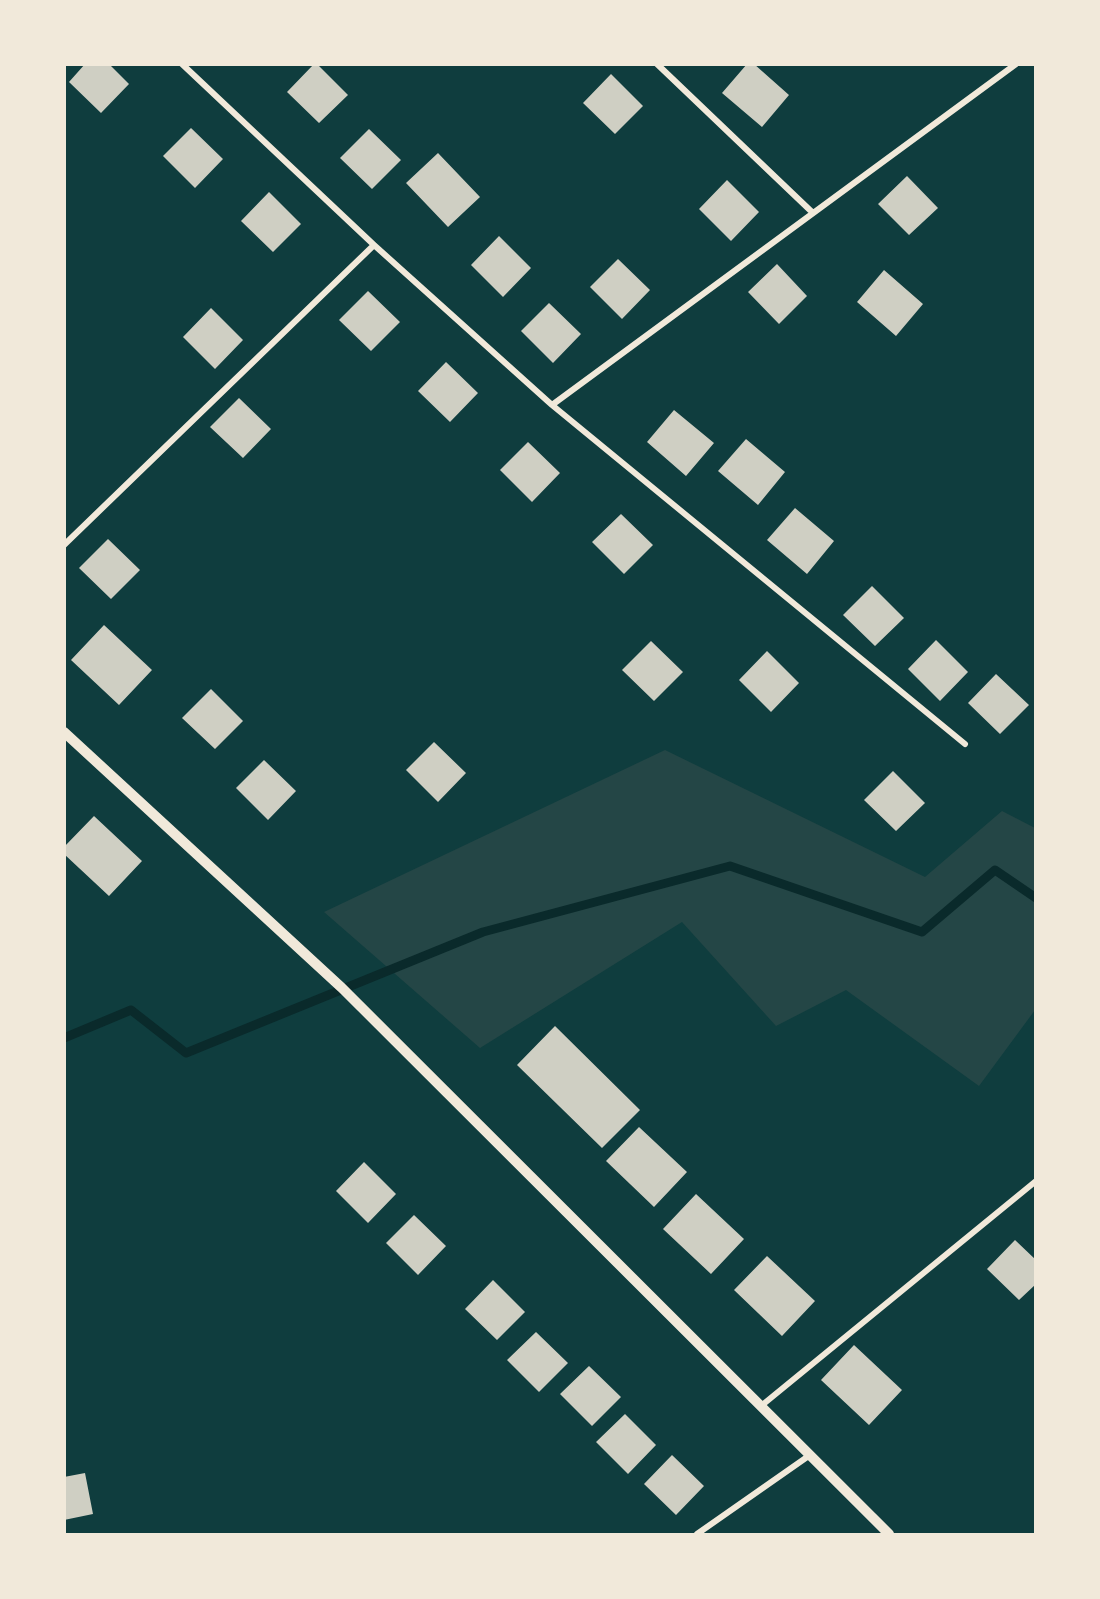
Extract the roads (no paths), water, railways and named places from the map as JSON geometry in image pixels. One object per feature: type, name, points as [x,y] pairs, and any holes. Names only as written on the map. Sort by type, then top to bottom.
[{"type":"street","points":[[182,64],[374,245],[552,405],[965,744]]},
{"type":"street","points":[[657,64],[813,213]]},
{"type":"street","points":[[552,405],[1016,64]]},
{"type":"street","points":[[64,545],[374,245]]},
{"type":"street","points":[[64,732],[342,988],[889,1534]]},
{"type":"street","points":[[761,1406],[1035,1181]]},
{"type":"street","points":[[697,1534],[810,1455]]},
{"type":"waterway","points":[[64,1038],[131,1010],[186,1053],[483,932],[730,866],[922,932],[995,870],[1036,898]]}]
